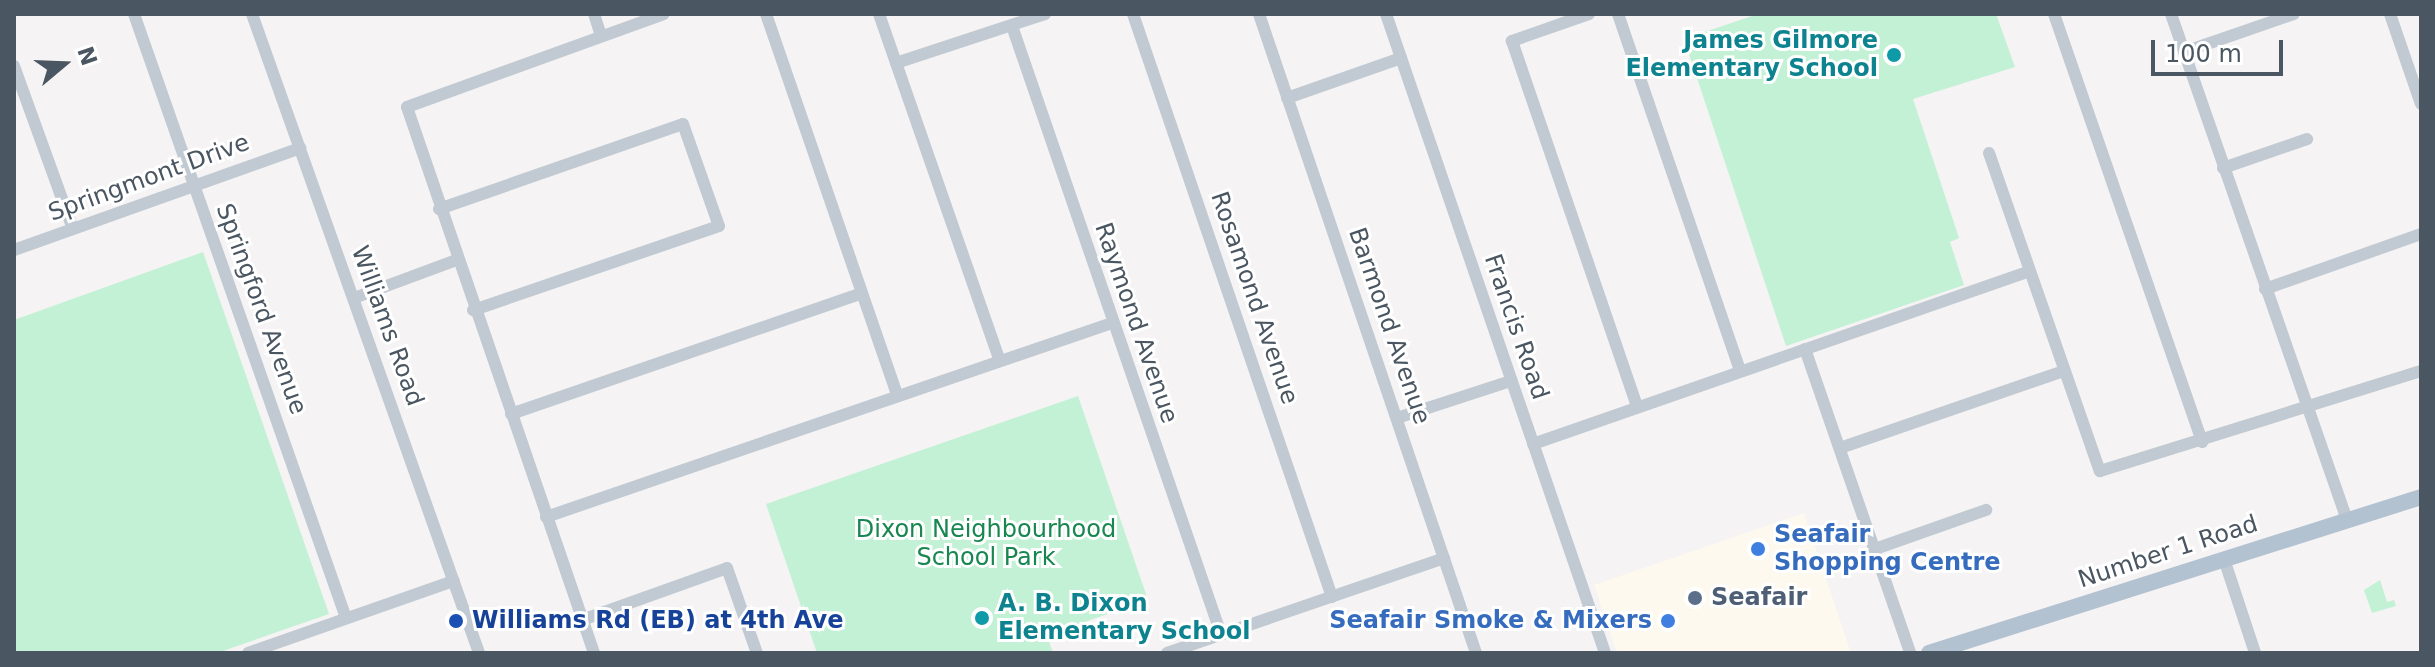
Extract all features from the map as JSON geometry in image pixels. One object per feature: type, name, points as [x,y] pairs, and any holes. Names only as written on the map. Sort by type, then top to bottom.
[{"type":"main road","name":"Number 1 Road","points":[[1929,653],[2421,497]]},
{"type":"street","name":"Springford Avenue","points":[[134,14],[346,618]]},
{"type":"street","name":"Williams Road","points":[[252,14],[479,653]]},
{"type":"street","points":[[594,14],[601,36]]},
{"type":"street","points":[[594,653],[473,310],[407,107],[664,14]]},
{"type":"street","points":[[766,14],[897,395]]},
{"type":"street","points":[[879,14],[999,359]]},
{"type":"street","points":[[896,63],[1045,14]]},
{"type":"street","name":"Rosamond Avenue","points":[[1133,14],[1332,597]]},
{"type":"street","name":"Barmond Avenue","points":[[1259,14],[1476,653]]},
{"type":"street","name":"Francis Road","points":[[1386,14],[1605,653]]},
{"type":"street","points":[[1589,14],[1512,41],[1637,406]]},
{"type":"street","points":[[1618,14],[1740,370]]},
{"type":"street","points":[[2054,14],[2202,442]]},
{"type":"street","points":[[2171,14],[2347,520]]},
{"type":"street","points":[[2184,52],[2294,14]]},
{"type":"street","points":[[2390,14],[2421,104]]},
{"type":"street","name":"Raymond Avenue","points":[[1012,26],[1221,634]]},
{"type":"street","points":[[1287,98],[1401,58]]},
{"type":"street","points":[[14,66],[73,229]]},
{"type":"street","points":[[439,209],[683,124],[719,226],[473,310]]},
{"type":"street","points":[[2223,168],[2307,139]]},
{"type":"street","name":"Springmont Drive","points":[[14,250],[300,148]]},
{"type":"street","points":[[1989,153],[2100,471],[2202,442],[2421,371]]},
{"type":"street","points":[[2265,289],[2421,234]]},
{"type":"street","points":[[354,298],[456,260]]},
{"type":"street","points":[[1533,444],[2030,271]]},
{"type":"street","points":[[511,414],[862,293]]},
{"type":"street","points":[[546,517],[999,359],[1112,323]]},
{"type":"street","points":[[1805,349],[1910,653]]},
{"type":"street","points":[[1840,448],[2064,371]]},
{"type":"street","points":[[1397,418],[1511,381]]},
{"type":"street","points":[[1875,549],[1986,510]]},
{"type":"street","points":[[1167,653],[1444,558]]},
{"type":"street","points":[[2224,559],[2255,653]]},
{"type":"street","points":[[582,620],[727,568],[757,653]]},
{"type":"street","points":[[248,653],[454,581]]},
{"type":"shaded area","name":"Seafair Shopping Centre","points":[[1804,513],[1851,653],[1617,653],[1594,585]]},
{"type":"green space","points":[[1758,14],[1996,14],[2015,67],[1913,99],[1959,238],[1950,242],[1964,285],[1786,346],[1684,39]]},
{"type":"green space","points":[[203,252],[329,614],[217,653],[14,653],[14,320]]},
{"type":"green space","name":"Dixon Neighbourhood School Park","points":[[1078,396],[1148,600],[1047,635],[1053,653],[817,653],[766,504]]},
{"type":"green space","points":[[2380,580],[2387,602],[2394,600],[2396,606],[2372,613],[2364,590]]},
{"type":"place","name":"James Gilmore Elementary School","points":[[1894,55]]},
{"type":"place","name":"Seafair Shopping Centre","points":[[1758,549]]},
{"type":"place","name":"Seafair","points":[[1695,598]]},
{"type":"place","name":"A. B. Dixon Elementary School","points":[[982,618]]},
{"type":"place","name":"Williams Rd (EB) at 4th Ave","points":[[456,621]]},
{"type":"place","name":"Seafair Smoke & Mixers","points":[[1668,621]]}]
